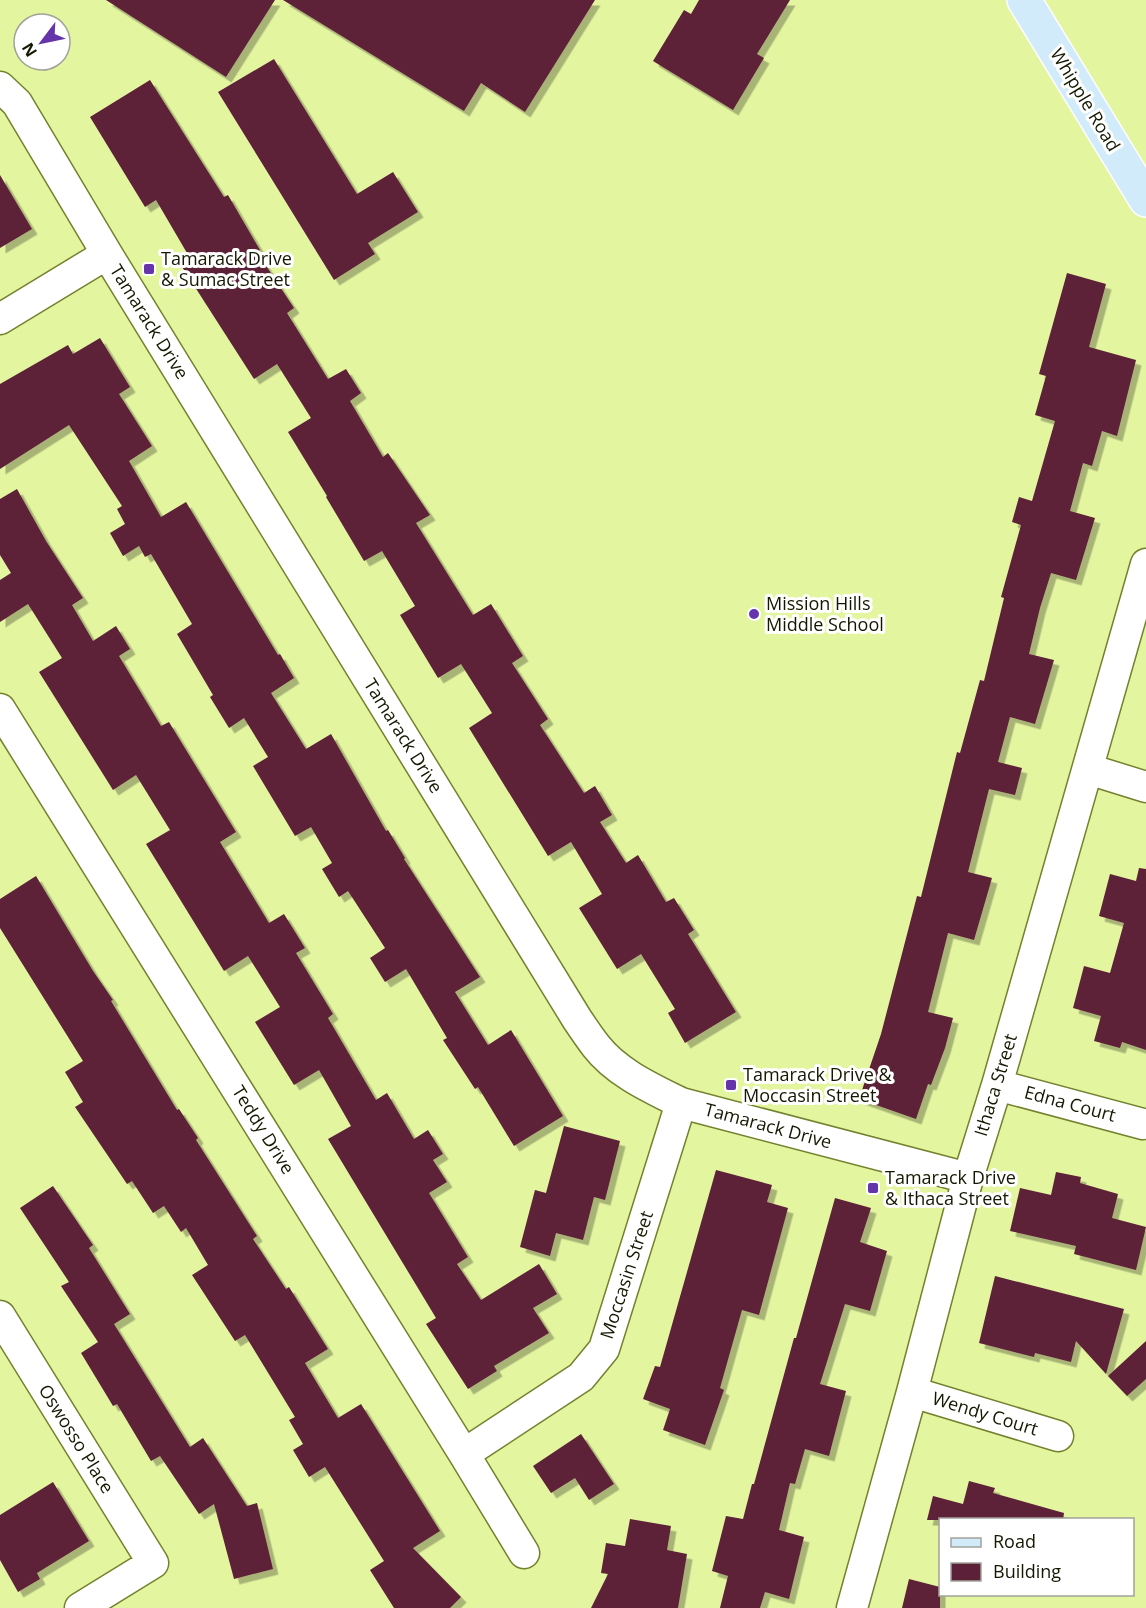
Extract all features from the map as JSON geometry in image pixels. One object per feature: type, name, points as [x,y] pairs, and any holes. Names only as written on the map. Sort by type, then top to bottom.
[{"type":"main road","name":"Whipple Road","points":[[1024,0],[1146,200]]},
{"type":"street","name":"Tamarack Drive","points":[[0,87],[17,103],[107,255],[597,1048],[623,1071],[681,1103],[968,1178]]},
{"type":"street","points":[[0,319],[107,255]]},
{"type":"street","name":"Ithaca Street","points":[[852,1608],[968,1178],[997,1085],[1146,564]]},
{"type":"street","name":"Teddy Drive","points":[[0,709],[524,1553]]},
{"type":"street","points":[[1088,769],[1146,787]]},
{"type":"street","name":"Edna Court","points":[[997,1085],[1143,1124]]},
{"type":"street","name":"Moccasin Street","points":[[464,1454],[581,1377],[604,1349],[681,1103]]},
{"type":"street","name":"Oswosso Place","points":[[0,1316],[153,1563],[80,1608]]},
{"type":"street","name":"Wendy Court","points":[[912,1392],[1058,1436]]},
{"type":"building","points":[[106,0],[275,0],[226,77]]},
{"type":"building","points":[[283,0],[595,0],[525,112],[481,83],[464,111]]},
{"type":"building","points":[[699,0],[790,0],[757,54],[764,58],[733,110],[653,61],[684,10],[691,14]]},
{"type":"building","points":[[274,59],[357,194],[393,172],[418,212],[368,243],[375,254],[334,280],[218,92]]},
{"type":"building","points":[[150,80],[224,197],[228,195],[260,250],[257,252],[294,308],[287,313],[328,379],[346,369],[361,393],[350,401],[383,457],[388,453],[430,515],[416,523],[473,615],[491,604],[523,656],[512,663],[548,719],[540,725],[584,793],[595,786],[612,815],[600,822],[626,863],[638,855],[666,902],[674,898],[694,930],[688,934],[736,1012],[685,1043],[668,1013],[675,1009],[641,954],[617,969],[579,908],[602,894],[571,842],[548,856],[469,728],[492,713],[461,664],[438,678],[400,615],[415,606],[382,551],[364,561],[288,432],[311,418],[277,364],[254,379],[177,259],[187,253],[156,200],[145,207],[90,117]]},
{"type":"building","points":[[0,175],[32,229],[0,248]]},
{"type":"building","points":[[1067,273],[1106,284],[1089,347],[1136,360],[1117,436],[1102,431],[1092,466],[1083,463],[1070,511],[1095,518],[1076,580],[1051,573],[1040,608],[1029,654],[1054,660],[1035,724],[1010,717],[998,762],[1022,768],[1015,795],[989,789],[968,872],[992,878],[974,940],[948,933],[928,1012],[953,1018],[945,1048],[931,1085],[928,1084],[916,1119],[859,1099],[881,1034],[917,896],[921,897],[957,752],[960,753],[980,680],[984,681],[1004,598],[1001,597],[1021,525],[1012,522],[1019,497],[1032,501],[1055,421],[1035,415],[1046,376],[1039,374]]},
{"type":"building","points":[[100,338],[130,387],[119,394],[152,446],[129,461],[161,517],[186,502],[294,678],[271,693],[306,749],[331,734],[386,831],[388,830],[404,859],[480,977],[455,992],[488,1045],[511,1030],[563,1116],[514,1146],[478,1087],[475,1089],[443,1040],[447,1038],[406,969],[385,982],[370,958],[385,948],[348,891],[339,897],[322,869],[332,863],[311,827],[295,836],[253,766],[268,757],[244,718],[229,728],[210,697],[213,695],[177,634],[192,624],[151,554],[145,557],[139,546],[123,556],[110,533],[125,524],[117,509],[122,506],[69,425],[0,469],[0,384],[68,345],[73,354]]},
{"type":"building","points":[[17,489],[46,541],[83,598],[72,605],[93,641],[116,626],[130,649],[119,656],[161,726],[169,722],[236,832],[220,842],[269,923],[284,914],[305,948],[296,953],[333,1014],[328,1018],[376,1100],[387,1093],[414,1139],[428,1130],[443,1154],[433,1160],[447,1182],[429,1193],[468,1257],[457,1264],[481,1300],[539,1264],[557,1294],[533,1308],[549,1333],[494,1366],[497,1371],[468,1389],[426,1324],[436,1318],[328,1139],[351,1126],[319,1070],[294,1085],[255,1022],[280,1007],[248,956],[224,971],[146,844],[170,830],[136,775],[113,790],[39,672],[62,658],[28,604],[0,622],[0,580],[11,573],[0,555],[0,499]]},
{"type":"building","points":[[1139,868],[1146,869],[1146,1050],[1122,1042],[1120,1048],[1094,1041],[1101,1016],[1073,1008],[1084,966],[1110,973],[1124,923],[1099,916],[1110,874],[1136,881]]},
{"type":"building","points":[[36,876],[113,1000],[111,1001],[177,1110],[179,1109],[198,1138],[196,1140],[257,1236],[253,1239],[286,1289],[289,1287],[328,1349],[305,1363],[338,1418],[361,1404],[440,1531],[413,1548],[461,1597],[450,1608],[394,1608],[370,1570],[384,1561],[325,1467],[309,1477],[293,1450],[303,1444],[289,1420],[295,1417],[245,1335],[235,1341],[192,1275],[208,1265],[186,1228],[181,1232],[164,1206],[153,1213],[132,1181],[127,1184],[75,1107],[83,1102],[65,1072],[83,1061],[0,928],[0,899]]},
{"type":"building","points":[[564,1126],[620,1141],[605,1200],[594,1197],[583,1240],[556,1233],[550,1256],[520,1247],[535,1190],[546,1193]]},
{"type":"building","points":[[716,1170],[772,1185],[767,1202],[788,1208],[759,1315],[742,1310],[720,1388],[724,1390],[705,1445],[663,1430],[670,1409],[643,1399],[655,1366],[660,1367]]},
{"type":"building","points":[[1056,1172],[1081,1177],[1080,1183],[1118,1194],[1112,1218],[1146,1227],[1136,1270],[1074,1254],[1076,1246],[1010,1231],[1020,1188],[1051,1195]]},
{"type":"building","points":[[53,1186],[93,1245],[89,1248],[130,1314],[114,1324],[190,1447],[203,1438],[247,1506],[257,1503],[273,1569],[234,1579],[214,1504],[199,1514],[160,1456],[151,1461],[117,1404],[113,1406],[81,1353],[98,1342],[61,1286],[69,1282],[20,1208]]},
{"type":"building","points":[[835,1198],[871,1208],[860,1242],[887,1251],[870,1311],[845,1304],[820,1384],[846,1391],[829,1456],[805,1449],[795,1484],[790,1483],[779,1530],[804,1537],[789,1599],[765,1592],[760,1608],[720,1608],[728,1576],[712,1571],[726,1516],[743,1519]]},
{"type":"building","points":[[995,1276],[1124,1309],[1106,1374],[1076,1341],[1071,1362],[1035,1353],[1034,1357],[979,1343]]},
{"type":"building","points":[[1146,1341],[1146,1379],[1127,1396],[1108,1376]]},
{"type":"building","points":[[581,1434],[614,1484],[589,1500],[575,1478],[551,1493],[533,1466]]},
{"type":"building","points":[[969,1481],[995,1488],[993,1493],[1064,1513],[1063,1518],[939,1518],[939,1520],[927,1520],[933,1496],[963,1504]]},
{"type":"building","points":[[53,1482],[89,1541],[37,1573],[40,1579],[18,1592],[0,1560],[0,1515]]},
{"type":"building","points":[[630,1519],[671,1526],[667,1550],[687,1554],[678,1608],[591,1608],[608,1574],[601,1573],[606,1543],[625,1546]]},
{"type":"building","points":[[909,1579],[939,1587],[940,1608],[902,1608]]},
{"type":"place","name":"Tamarack Drive & Sumac Street","points":[[149,269]]},
{"type":"place","name":"Mission Hills Middle School","points":[[754,614]]},
{"type":"place","name":"Tamarack Drive & Moccasin Street","points":[[731,1085]]},
{"type":"place","name":"Tamarack Drive & Ithaca Street","points":[[873,1188]]}]
